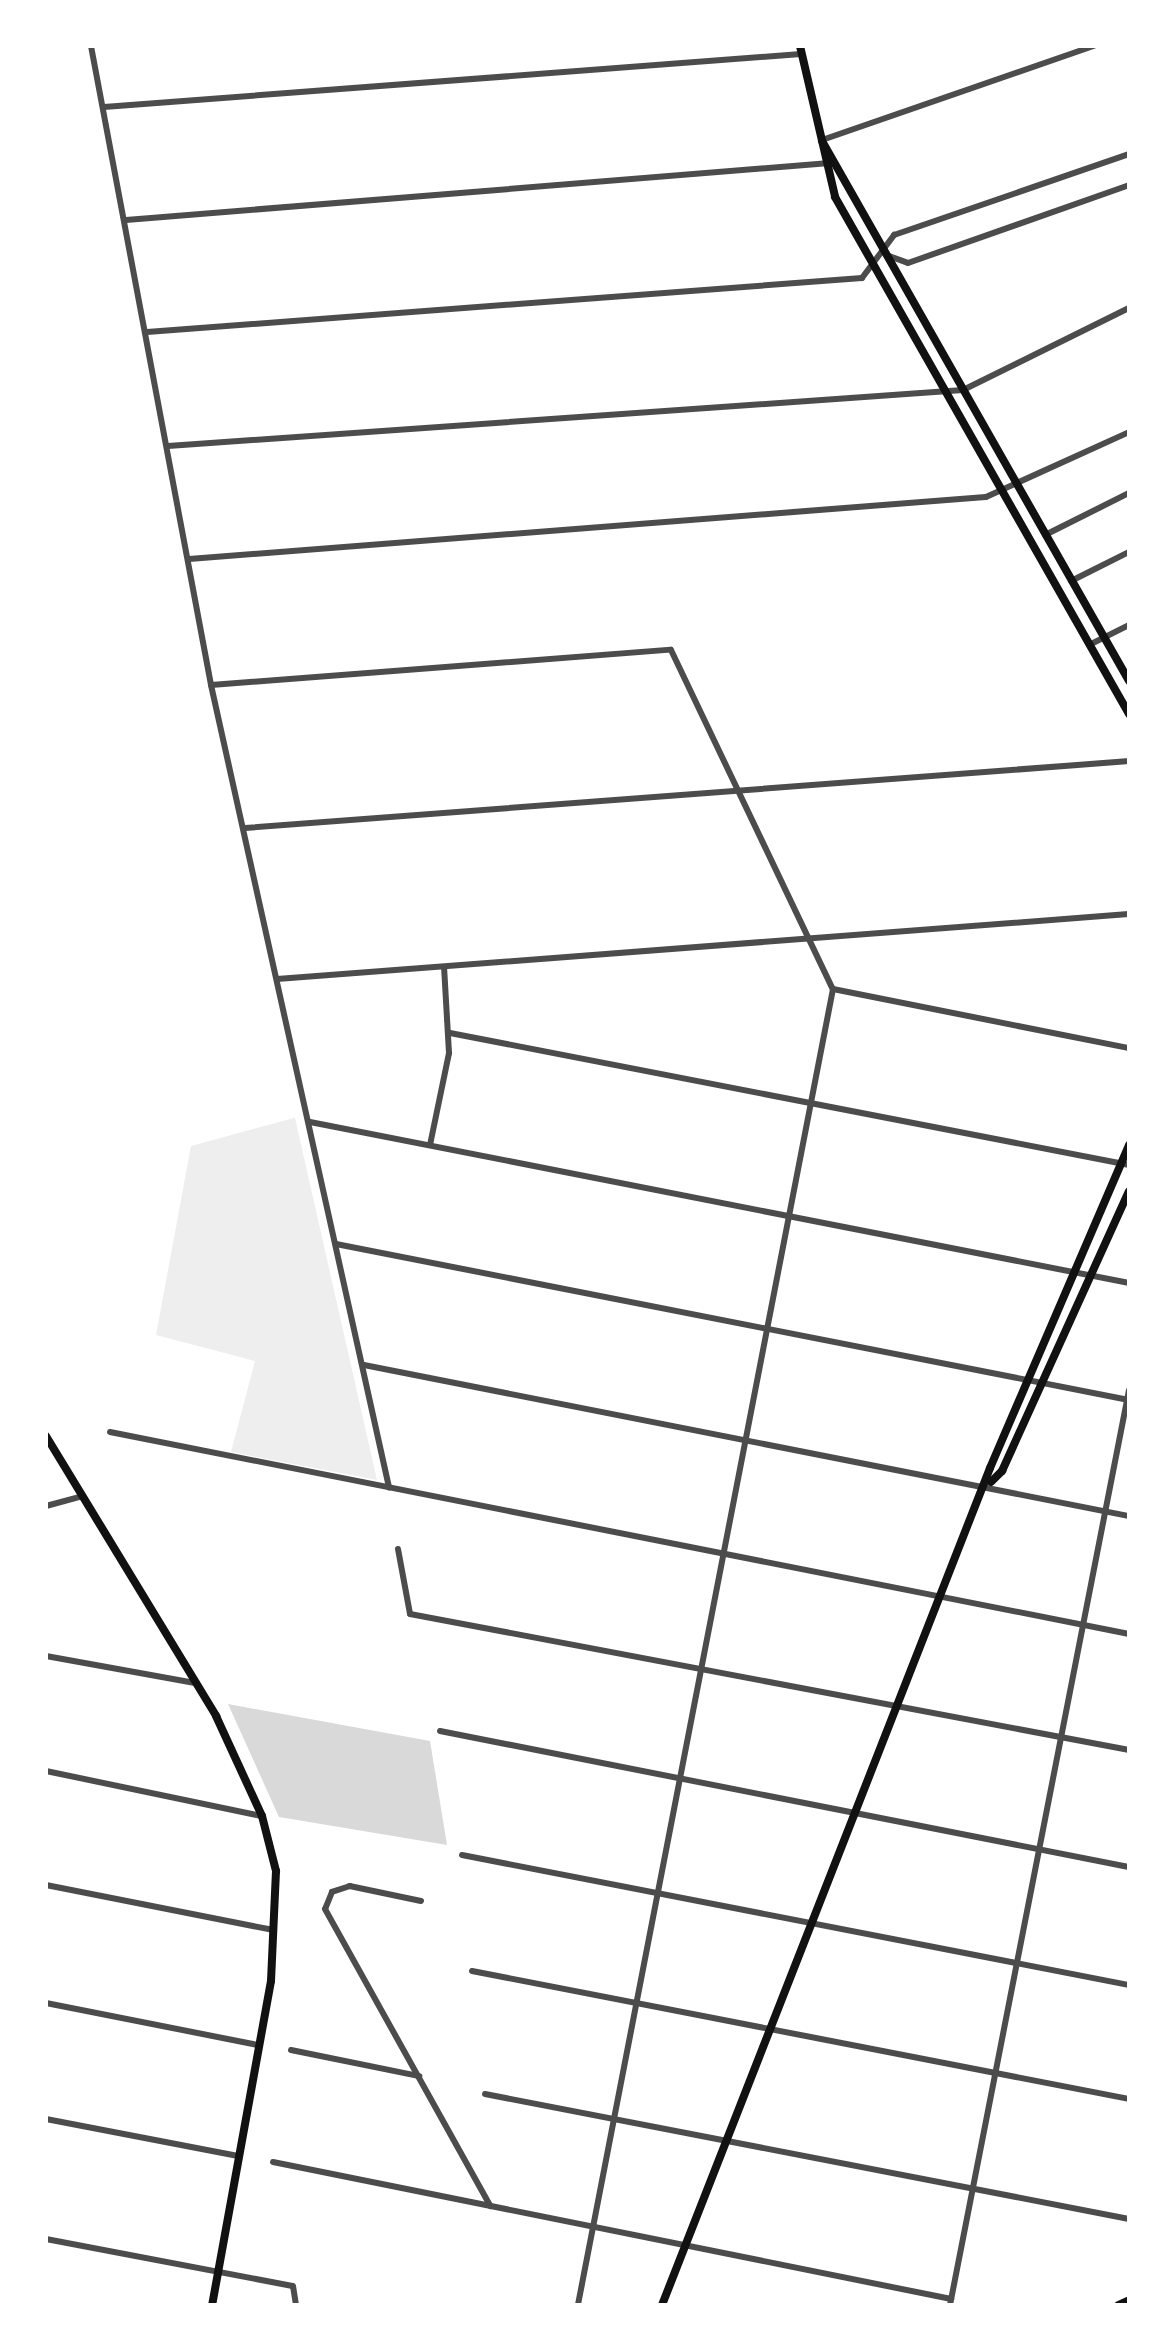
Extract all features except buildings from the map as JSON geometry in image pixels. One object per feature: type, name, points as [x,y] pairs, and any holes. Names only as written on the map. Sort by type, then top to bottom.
[{"type":"highway","points":[[1118,2305],[1129,2300]]},
{"type":"main road","points":[[800,50],[822,140],[822,164],[872,268],[1129,714]]},
{"type":"main road","points":[[822,140],[838,163],[885,255],[1129,681]]},
{"type":"main road","points":[[662,2305],[1028,1380],[1125,1164],[1129,1145]]},
{"type":"main road","points":[[989,1485],[1002,1471],[1129,1191]]},
{"type":"main road","points":[[46,1436],[194,1683],[262,1816],[276,1871],[277,1930],[212,2305]]},
{"type":"street","points":[[91,46],[211,685],[389,1487]]},
{"type":"street","points":[[822,140],[1094,46]]},
{"type":"street","points":[[104,107],[800,50]]},
{"type":"street","points":[[147,332],[859,278],[885,255],[894,235],[1129,154]]},
{"type":"street","points":[[126,220],[838,163]]},
{"type":"street","points":[[885,255],[908,263],[1129,185]]},
{"type":"street","points":[[168,446],[941,387],[963,390],[1129,308]]},
{"type":"street","points":[[189,559],[1001,493],[1018,488],[1129,432]]},
{"type":"street","points":[[1045,535],[1129,493]]},
{"type":"street","points":[[1071,581],[1129,552]]},
{"type":"street","points":[[1089,646],[1129,625]]},
{"type":"street","points":[[211,685],[671,650],[833,989],[578,2305]]},
{"type":"street","points":[[245,828],[1129,761]]},
{"type":"street","points":[[277,979],[1129,914]]},
{"type":"street","points":[[430,1145],[450,1033],[444,967]]},
{"type":"street","points":[[833,989],[1129,1048]]},
{"type":"street","points":[[450,1033],[1125,1164]]},
{"type":"street","points":[[310,1122],[1129,1283]]},
{"type":"street","points":[[336,1244],[1128,1400]]},
{"type":"street","points":[[364,1365],[989,1485],[1129,1516]]},
{"type":"street","points":[[273,2162],[951,2302],[1129,1390]]},
{"type":"street","points":[[110,1432],[1129,1634]]},
{"type":"street","points":[[46,1506],[80,1497]]},
{"type":"street","points":[[398,1549],[410,1614],[703,1665],[1129,1750]]},
{"type":"street","points":[[46,1656],[194,1683]]},
{"type":"street","points":[[440,1731],[1129,1867]]},
{"type":"street","points":[[46,1771],[262,1816]]},
{"type":"street","points":[[462,1855],[1129,1985]]},
{"type":"street","points":[[46,1885],[277,1930]]},
{"type":"street","points":[[421,1901],[350,1886],[332,1892],[325,1909],[490,2206]]},
{"type":"street","points":[[472,1971],[1129,2099]]},
{"type":"street","points":[[46,2003],[258,2045]]},
{"type":"street","points":[[291,2050],[419,2076]]},
{"type":"street","points":[[485,2094],[1129,2219]]},
{"type":"street","points":[[46,2119],[239,2156]]},
{"type":"street","points":[[46,2239],[293,2286],[296,2305]]},
{"type":"shaded area","points":[[295,1118],[377,1480],[231,1452],[255,1361],[156,1335],[191,1146]]},
{"type":"shaded area","points":[[228,1704],[430,1741],[447,1845],[279,1817]]}]
